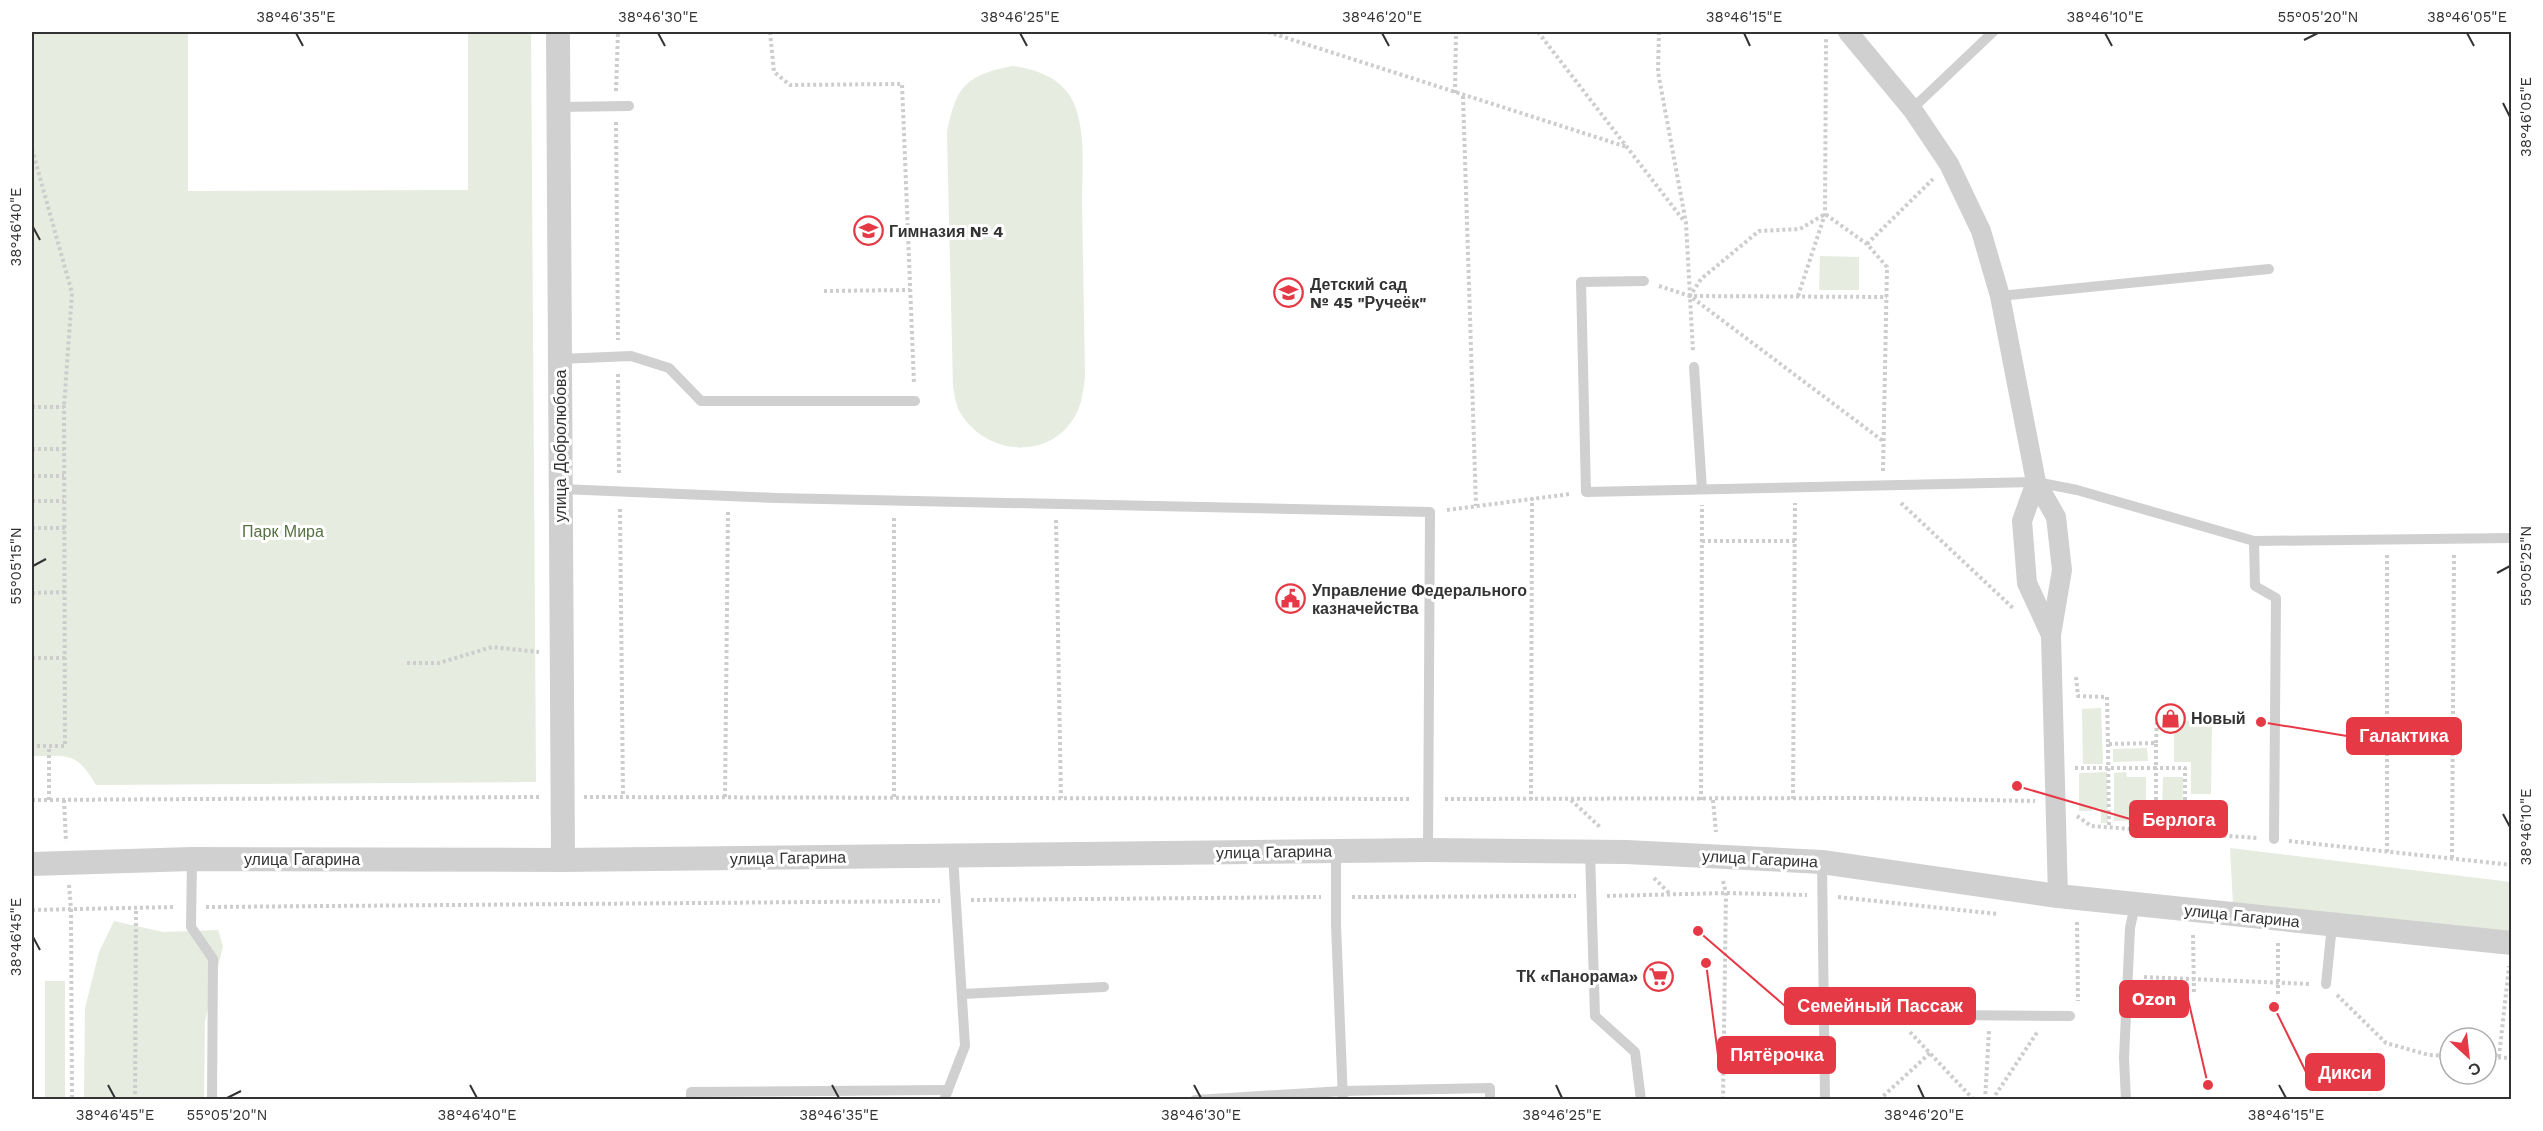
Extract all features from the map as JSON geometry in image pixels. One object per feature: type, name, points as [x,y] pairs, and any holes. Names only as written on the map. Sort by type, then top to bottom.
[{"type":"street","name":"улица Добролюбова","points":[[558,32],[561,489],[552,797],[563,860]]},
{"type":"street","points":[[1848,32],[1912,109],[1949,164],[1981,231],[2000,296],[2036,482],[2056,517],[2062,570],[2051,635],[2058,896]]},
{"type":"street","points":[[2036,482],[2022,521],[2027,583],[2051,635]]},
{"type":"street","name":"улица Гагарина","points":[[32,864],[192,859],[563,860],[1428,850],[1717,856],[1822,862],[2058,896],[2332,924],[2511,958]]},
{"type":"lane","points":[[1912,109],[1993,32]]},
{"type":"lane","points":[[558,107],[629,106]]},
{"type":"lane","points":[[2000,296],[2269,269]]},
{"type":"lane","points":[[1644,281],[1581,282],[1586,492],[2036,482],[2077,490],[2254,541],[2511,538]]},
{"type":"lane","points":[[560,359],[631,356],[669,368],[701,401],[915,401]]},
{"type":"lane","points":[[1694,368],[1702,489]]},
{"type":"lane","points":[[561,489],[894,501],[1430,512],[1428,850]]},
{"type":"lane","points":[[2254,541],[2255,586],[2276,598],[2274,839]]},
{"type":"lane","points":[[1336,852],[1343,1095]]},
{"type":"lane","points":[[1590,852],[1595,1016],[1635,1052],[1641,1100]]},
{"type":"lane","points":[[692,1100],[691,1092],[946,1095],[965,1046],[953,856]]},
{"type":"lane","points":[[192,859],[191,927],[213,959],[212,1100]]},
{"type":"lane","points":[[1822,862],[1825,1100]]},
{"type":"lane","points":[[2126,1100],[2124,1058],[2130,928],[2135,905]]},
{"type":"lane","points":[[2326,984],[2332,924]]},
{"type":"lane","points":[[962,994],[1104,987]]},
{"type":"lane","points":[[1824,1014],[2070,1016]]},
{"type":"lane","points":[[1195,1100],[1490,1088],[1490,1100]]},
{"type":"path","points":[[618,32],[616,106],[623,796]]},
{"type":"path","points":[[770,32],[774,72],[790,85],[902,84],[915,401]]},
{"type":"path","points":[[1268,32],[1627,147]]},
{"type":"path","points":[[1455,93],[1456,32]]},
{"type":"path","points":[[1538,32],[1686,223]]},
{"type":"path","points":[[1659,32],[1658,72],[1686,223],[1694,368]]},
{"type":"path","points":[[1798,296],[1825,214],[1826,32]]},
{"type":"path","points":[[1463,96],[1476,506]]},
{"type":"path","points":[[32,149],[72,293],[64,407],[65,746],[32,746]]},
{"type":"path","points":[[1867,244],[1949,164]]},
{"type":"path","points":[[1690,296],[1701,279],[1759,231],[1800,229],[1825,214]]},
{"type":"path","points":[[1825,214],[1867,244],[1887,267],[1882,485]]},
{"type":"path","points":[[1644,281],[1690,296],[1887,297]]},
{"type":"path","points":[[824,291],[910,291]]},
{"type":"path","points":[[1690,296],[1883,442]]},
{"type":"path","points":[[32,407],[64,407]]},
{"type":"path","points":[[32,449],[64,449]]},
{"type":"path","points":[[32,477],[64,477]]},
{"type":"path","points":[[1793,799],[1795,487]]},
{"type":"path","points":[[1701,800],[1702,489]]},
{"type":"path","points":[[1430,512],[1586,492]]},
{"type":"path","points":[[726,796],[729,496]]},
{"type":"path","points":[[1531,800],[1532,498]]},
{"type":"path","points":[[32,501],[64,501]]},
{"type":"path","points":[[894,501],[894,797]]},
{"type":"path","points":[[1056,504],[1061,798]]},
{"type":"path","points":[[32,528],[64,528]]},
{"type":"path","points":[[2452,859],[2454,538]]},
{"type":"path","points":[[2387,539],[2387,852]]},
{"type":"path","points":[[1702,541],[1795,541]]},
{"type":"path","points":[[32,593],[65,592]]},
{"type":"path","points":[[540,640],[540,663]]},
{"type":"path","points":[[408,663],[439,663],[492,647],[540,652]]},
{"type":"path","points":[[32,658],[65,658]]},
{"type":"path","points":[[2156,743],[2157,720]]},
{"type":"path","points":[[2108,744],[2109,827]]},
{"type":"path","points":[[49,746],[49,800]]},
{"type":"path","points":[[2056,768],[2185,768],[2185,832]]},
{"type":"path","points":[[2156,768],[2156,830]]},
{"type":"path","points":[[542,786],[552,797]]},
{"type":"path","points":[[32,800],[726,796],[2056,801],[2091,826],[2274,839],[2511,865]]},
{"type":"path","points":[[64,800],[72,909],[72,1100]]},
{"type":"path","points":[[1713,800],[1717,856],[1726,893],[1723,1100]]},
{"type":"path","points":[[2185,802],[2211,803]]},
{"type":"path","points":[[32,909],[1726,893],[1822,896],[2008,915]]},
{"type":"path","points":[[135,1100],[136,908]]},
{"type":"path","points":[[2066,921],[2088,924]]},
{"type":"path","points":[[2183,934],[2204,936]]},
{"type":"path","points":[[2193,935],[2194,995]]},
{"type":"path","points":[[2268,941],[2289,943]]},
{"type":"path","points":[[2278,942],[2278,994]]},
{"type":"path","points":[[2498,963],[2511,958],[2499,1057],[2511,1058]]},
{"type":"path","points":[[2128,976],[2326,984],[2386,1043],[2438,1055]]},
{"type":"path","points":[[1893,1014],[1974,1100]]},
{"type":"path","points":[[1985,1100],[1989,1015]]},
{"type":"path","points":[[1992,1100],[2049,1016]]},
{"type":"path","points":[[1879,1100],[1930,1053]]},
{"type":"green space","name":"Парк Мира","points":[[32,32],[188,32],[188,191],[468,190],[468,32],[531,32],[536,782],[96,785],[83,766],[70,758],[32,756]]},
{"type":"green space","points":[[1013,66],[1041,73],[1065,89],[1075,106],[1081,129],[1083,154],[1085,377],[1082,396],[1079,408],[1069,425],[1057,436],[1043,444],[1028,447],[1012,447],[997,443],[971,427],[959,411],[953,387],[947,133],[954,104],[966,85],[984,74]]},
{"type":"green space","points":[[1820,256],[1859,257],[1859,290],[1819,290]]},
{"type":"green space","points":[[2101,708],[2103,764],[2083,764],[2082,709]]},
{"type":"green space","points":[[2174,720],[2212,721],[2211,794],[2191,794],[2191,762],[2174,762]]},
{"type":"green space","points":[[2147,748],[2148,761],[2113,762],[2113,749]]},
{"type":"green space","points":[[2107,772],[2108,823],[2101,823],[2101,808],[2079,811],[2079,773]]},
{"type":"green space","points":[[2126,772],[2127,777],[2146,777],[2146,820],[2114,821],[2114,773]]},
{"type":"green space","points":[[2163,777],[2183,777],[2182,821],[2162,820]]},
{"type":"green space","points":[[2230,848],[2511,882],[2511,937],[2233,904]]},
{"type":"green space","points":[[114,921],[163,932],[218,930],[223,946],[205,1021],[204,1099],[84,1100],[85,1008],[99,952]]},
{"type":"green space","points":[[45,981],[65,981],[65,1099],[45,1099]]},
{"type":"place","name":"Гимназия № 4","points":[[868,231]]},
{"type":"place","name":"Детский сад № 45 \"Ручеёк\"","points":[[1289,293]]},
{"type":"place","name":"Управление Федерального казначейства","points":[[1291,599]]},
{"type":"place","name":"Новый","points":[[2170,718]]},
{"type":"place","name":"Галактика","points":[[2261,722]]},
{"type":"place","name":"Берлога","points":[[2017,786]]},
{"type":"place","name":"Семейный Пассаж","points":[[1698,931]]},
{"type":"place","name":"Пятёрочка","points":[[1706,963]]},
{"type":"place","name":"ТК «Панорама»","points":[[1659,976]]},
{"type":"place","name":"Дикси","points":[[2274,1007]]},
{"type":"place","name":"Ozon","points":[[2208,1085]]}]
